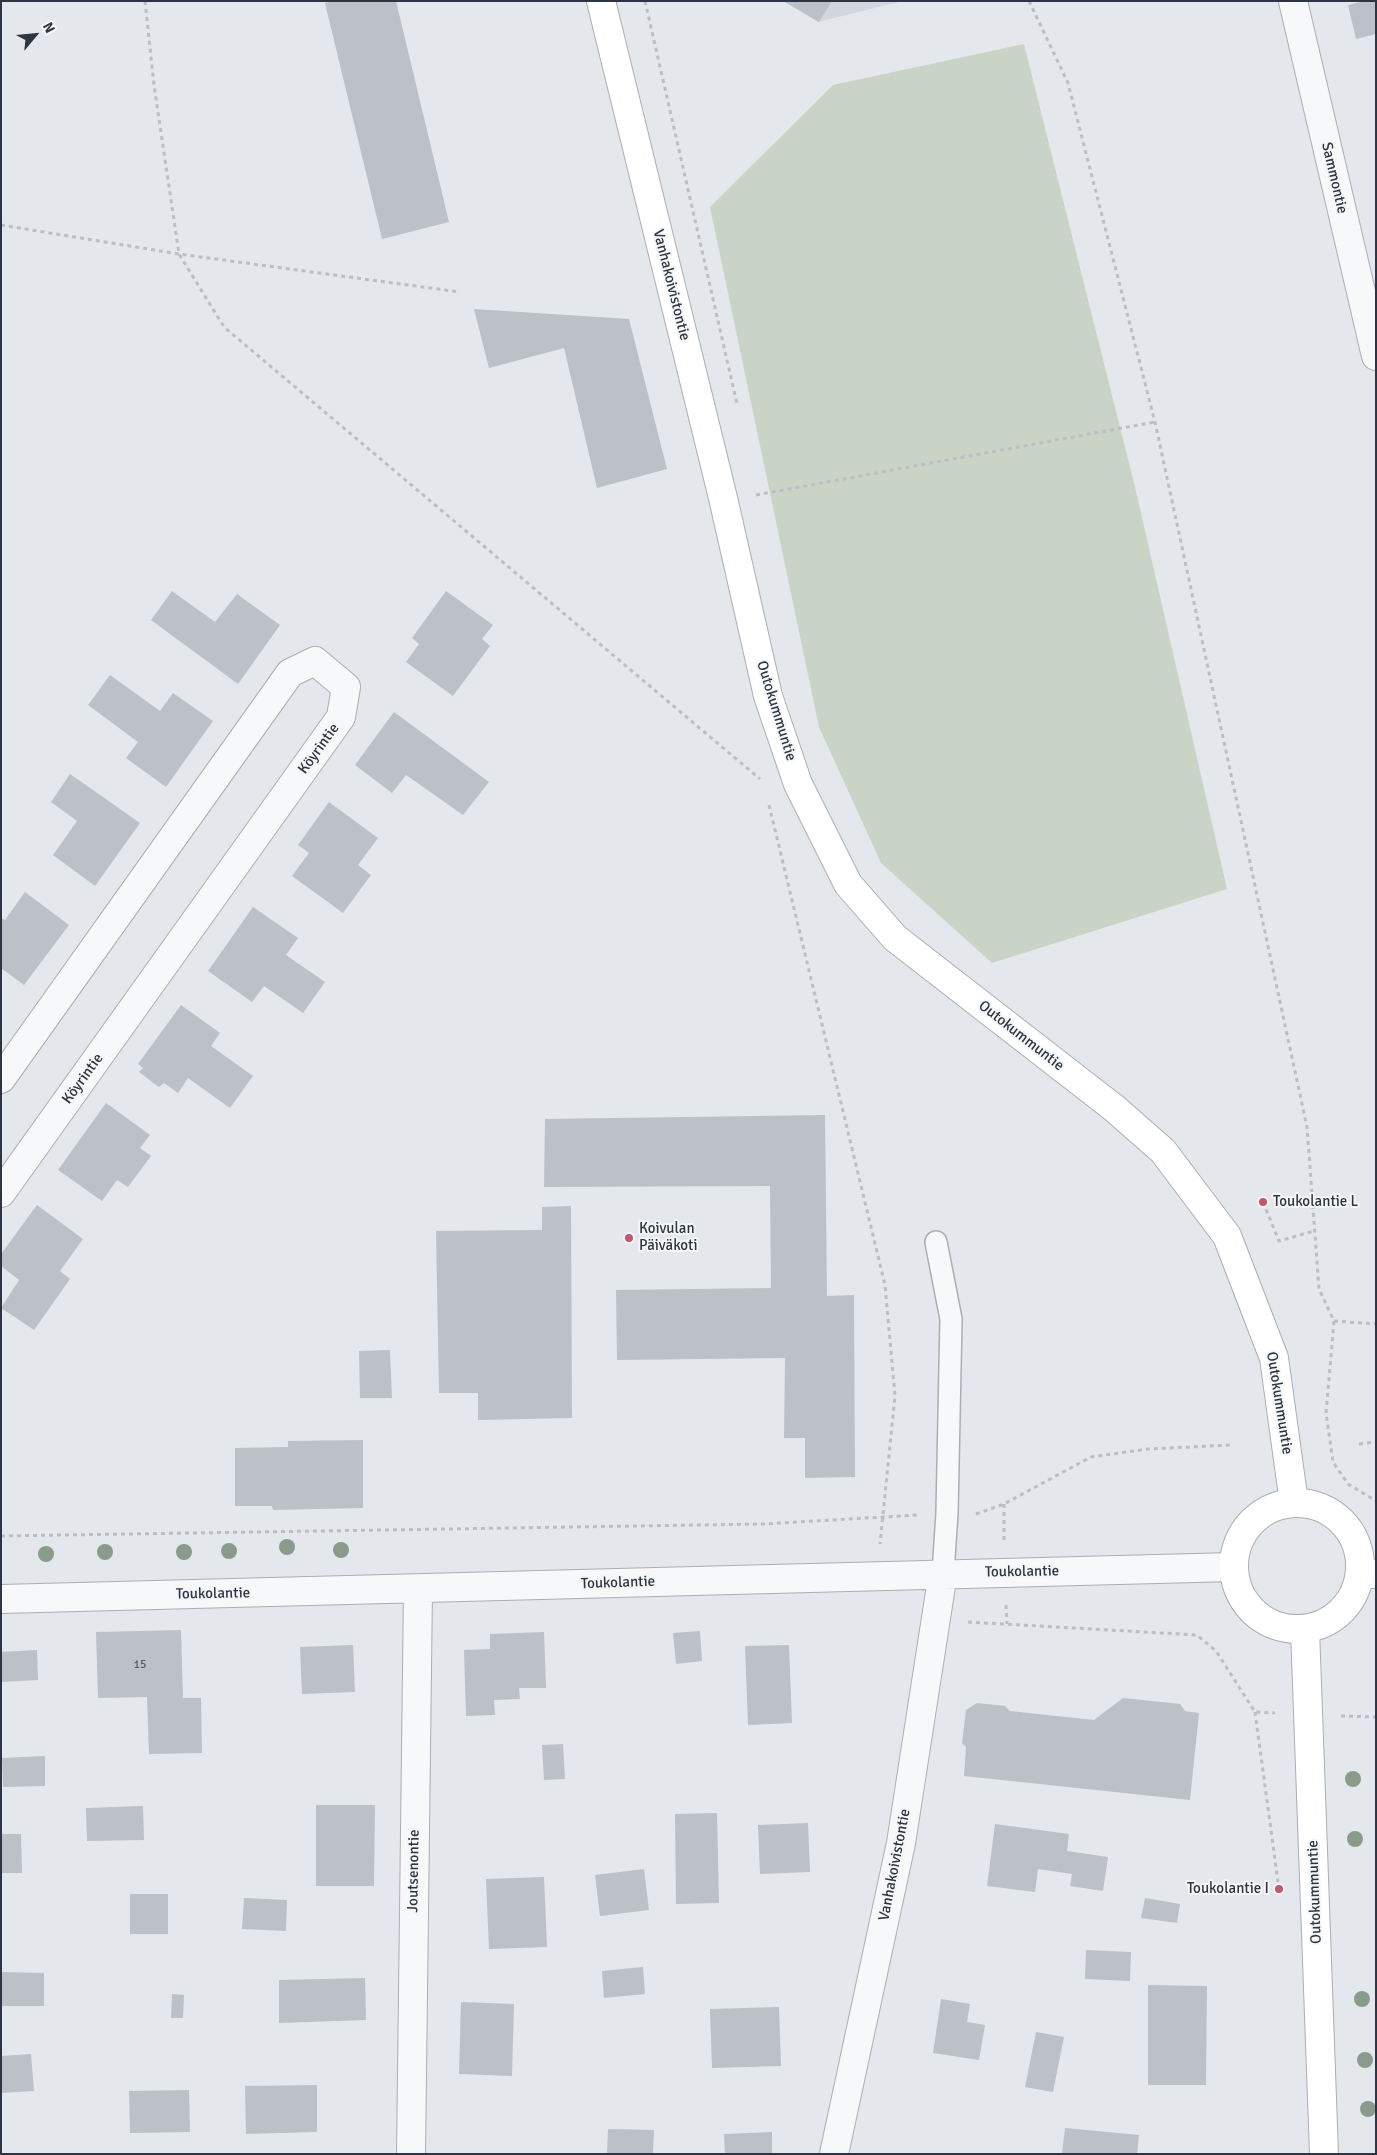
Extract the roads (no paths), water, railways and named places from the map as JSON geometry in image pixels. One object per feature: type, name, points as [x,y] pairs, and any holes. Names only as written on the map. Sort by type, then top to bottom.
[{"type":"main road","name":"Vanhakoivistontie","points":[[602,1],[739,570]]},
{"type":"main road","name":"Outokummuntie","points":[[739,570],[768,696],[798,784],[848,884],[895,938],[1114,1108],[1163,1151],[1227,1236],[1274,1358],[1294,1503]]},
{"type":"main road","points":[[1294,1503],[1316,1506],[1336,1516],[1350,1532],[1368,1574],[1343,1611],[1325,1623],[1305,1629],[1284,1629],[1264,1621],[1248,1607],[1238,1588],[1234,1567],[1236,1548],[1245,1530],[1258,1516],[1275,1507],[1294,1503]]},
{"type":"main road","name":"Outokummuntie","points":[[1305,1629],[1324,2154]]},
{"type":"street","name":"Sammontie","points":[[1293,1],[1376,356]]},
{"type":"street","name":"Köyrintie","points":[[1,1079],[290,673],[315,661],[346,687],[342,717],[1,1193]]},
{"type":"street","name":"Toukolantie","points":[[1,1598],[1234,1567]]},
{"type":"street","name":"Vanhakoivistontie","points":[[834,2154],[901,1843],[943,1573]]},
{"type":"street","name":"Joutsenontie","points":[[411,2154],[418,1589]]},
{"type":"lane","points":[[936,1242],[951,1319],[947,1513],[943,1573]]},
{"type":"place","name":"Toukolantie L","points":[[1263,1202]]},
{"type":"place","name":"Koivulan Päiväkoti","points":[[629,1238]]},
{"type":"place","name":"Toukolantie I","points":[[1279,1889]]}]
